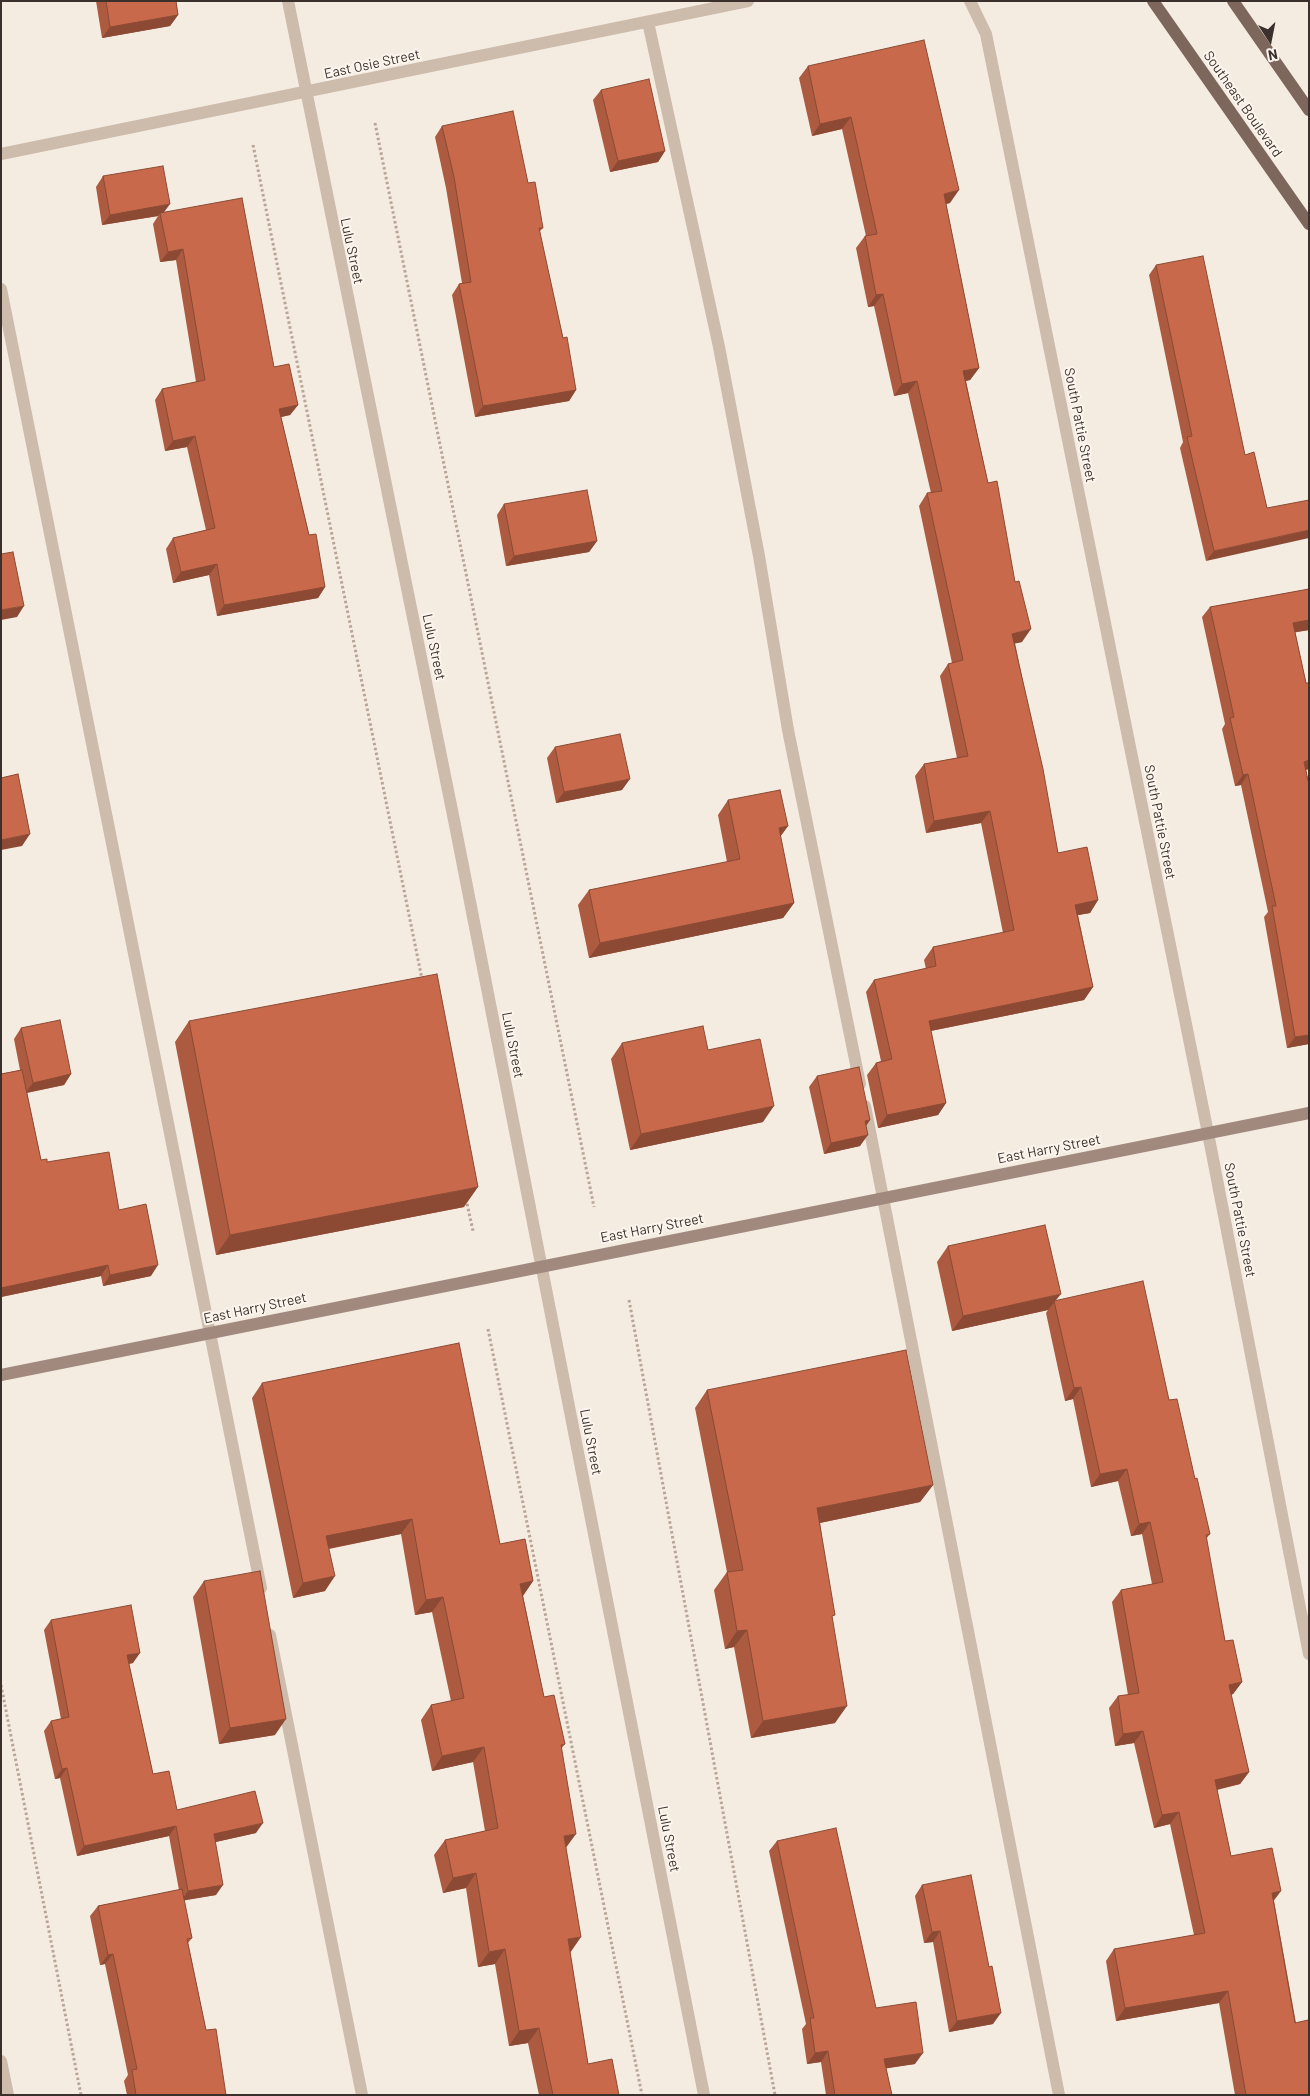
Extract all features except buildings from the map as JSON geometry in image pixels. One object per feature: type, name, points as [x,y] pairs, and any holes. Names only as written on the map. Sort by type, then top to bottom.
[{"type":"main road","name":"Southeast Boulevard","points":[[1153,1],[1309,224]]},
{"type":"main road","points":[[1232,1],[1309,110]]},
{"type":"main road","name":"East Harry Street","points":[[1,1375],[541,1265],[1309,1113]]},
{"type":"street","name":"Lulu Street","points":[[288,1],[305,94],[456,830],[704,2095]]},
{"type":"street","name":"East Osie Street","points":[[1,154],[305,94],[748,1]]},
{"type":"street","name":"South Pattie Street","points":[[970,1],[986,34],[1208,1133],[1309,1654]]},
{"type":"street","points":[[648,22],[719,347],[759,556],[788,730],[884,1197],[1059,2095]]},
{"type":"street","points":[[1,289],[263,1597]]},
{"type":"street","points":[[269,1626],[362,2095]]},
{"type":"street","points":[[1,2061],[8,2095]]},
{"type":"path","points":[[375,123],[594,1207]]},
{"type":"path","points":[[253,144],[423,986]]},
{"type":"path","points":[[465,1192],[473,1231]]},
{"type":"path","points":[[629,1300],[774,2095]]},
{"type":"path","points":[[488,1329],[642,2095]]},
{"type":"path","points":[[1,1685],[81,2095]]}]
